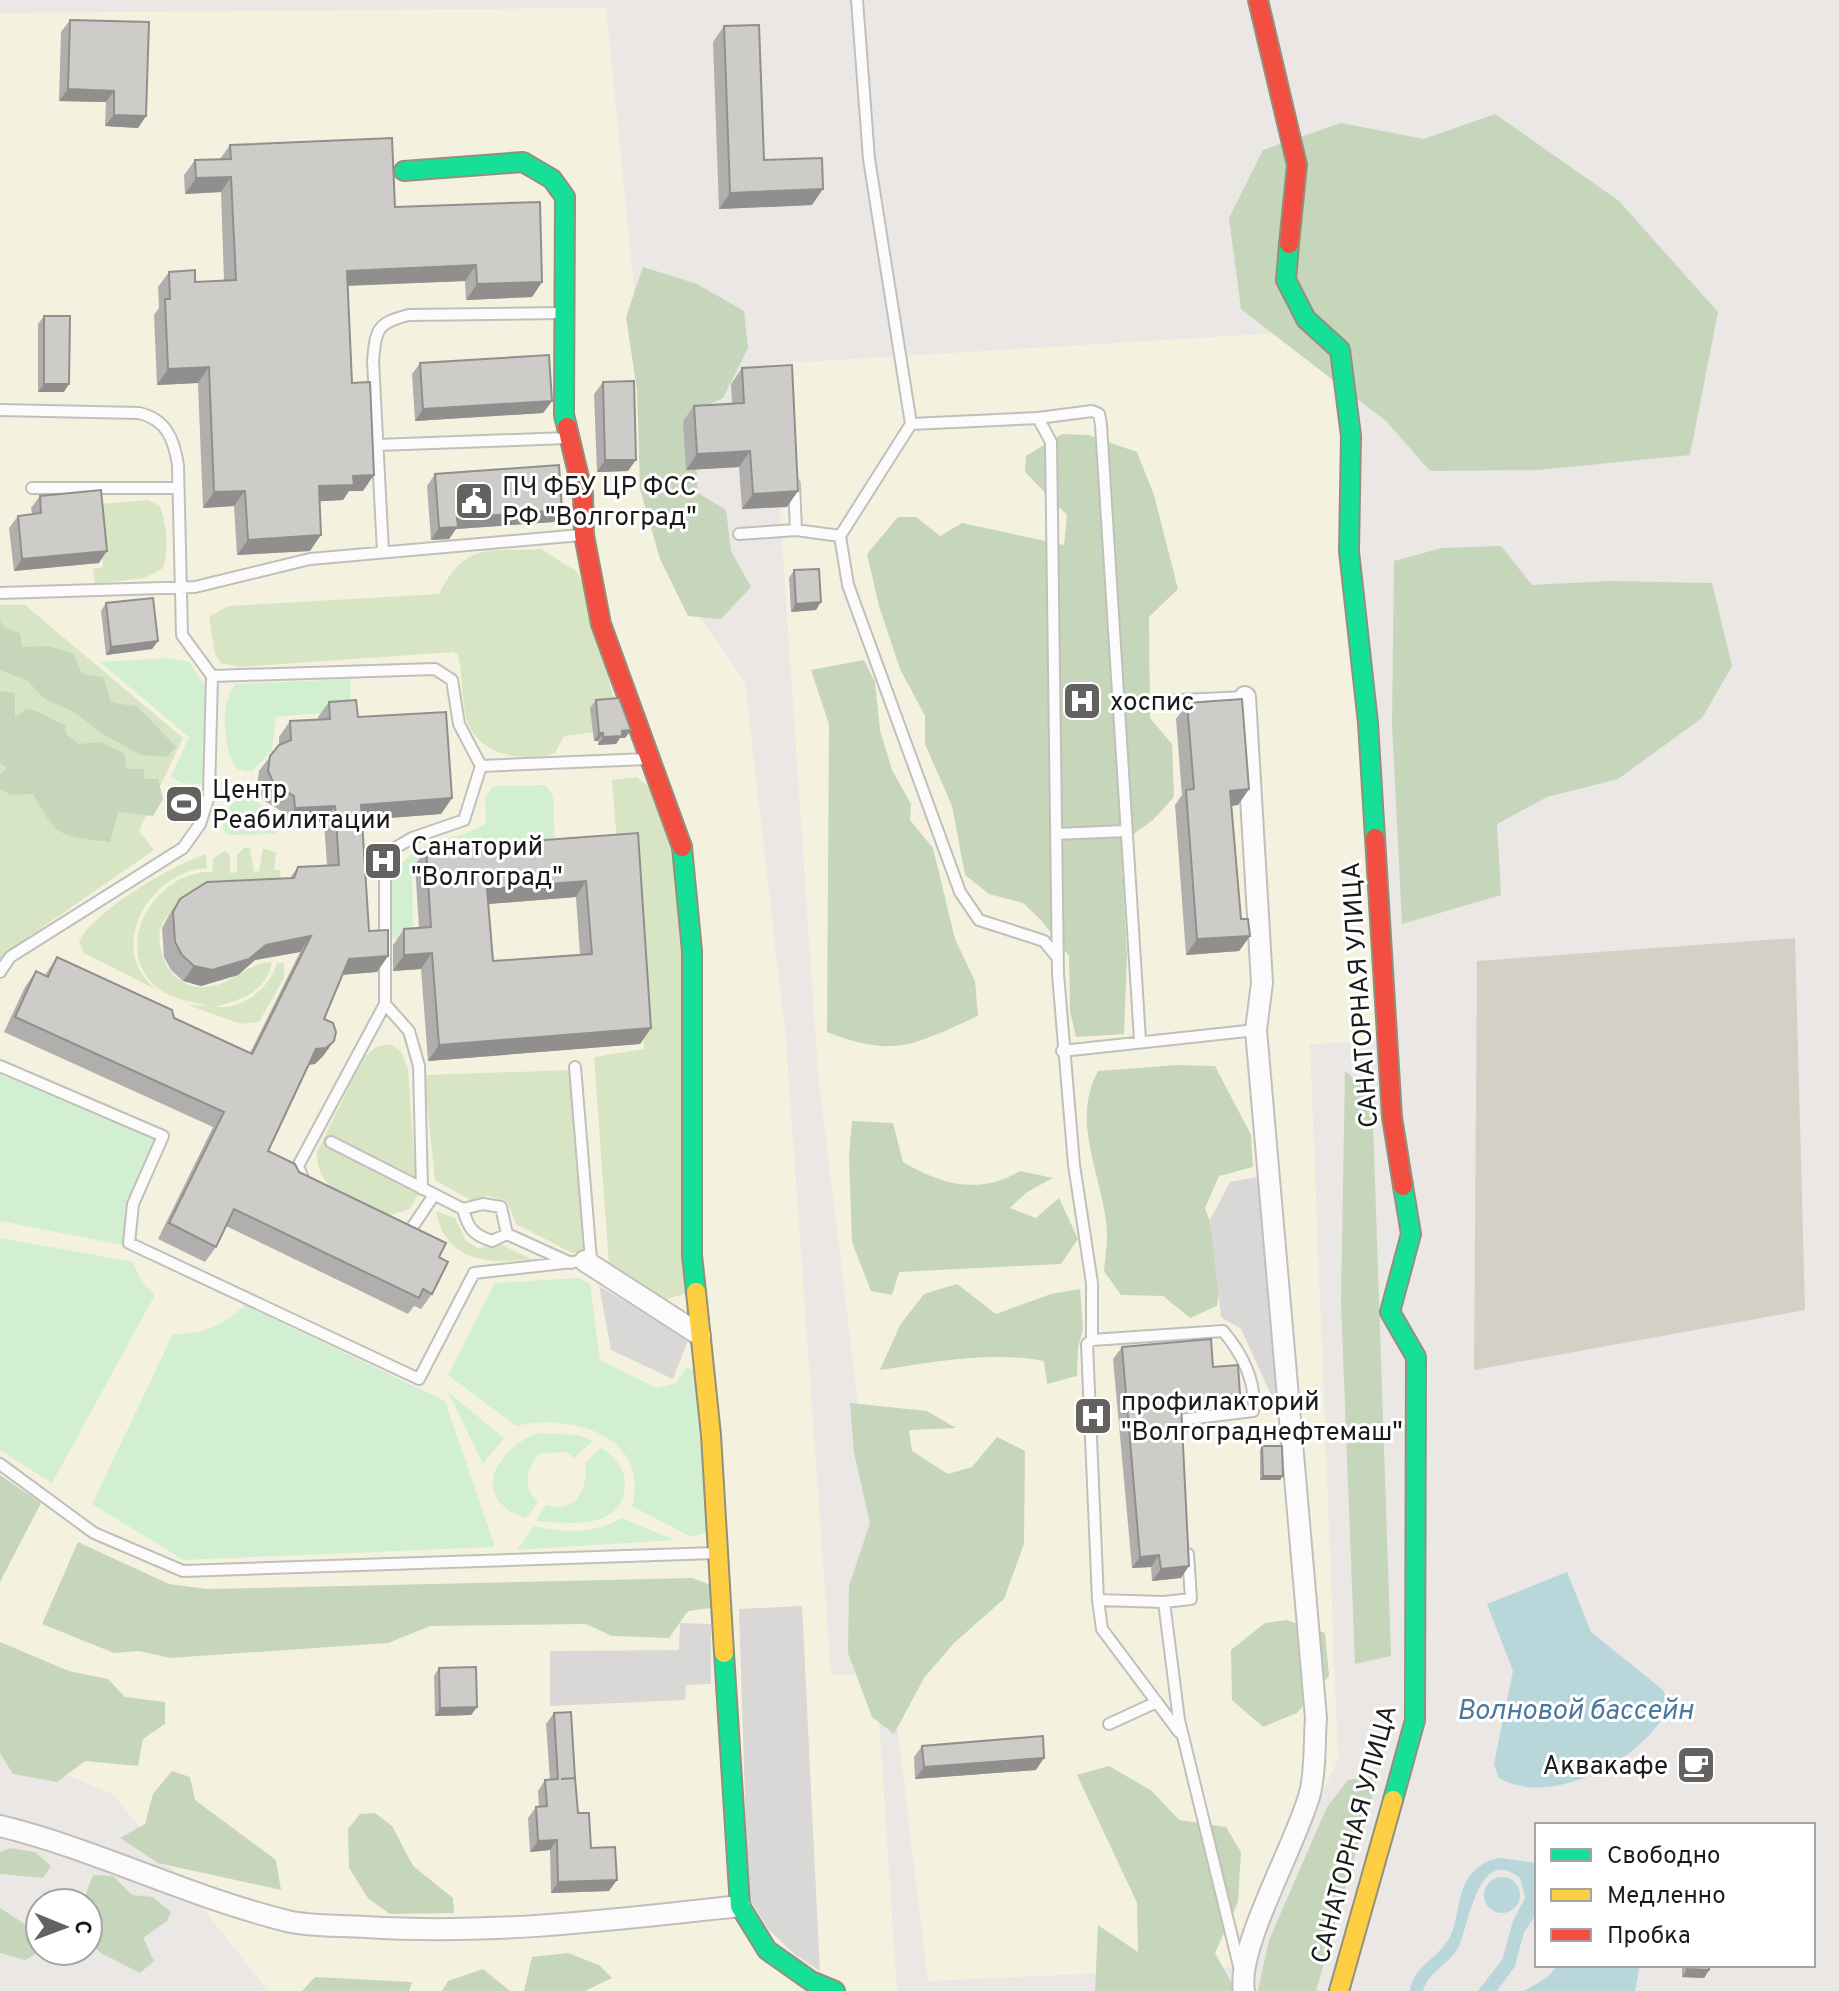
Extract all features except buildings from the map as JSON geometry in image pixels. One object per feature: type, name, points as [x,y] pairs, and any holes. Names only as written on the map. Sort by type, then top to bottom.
[{"type":"street","name":"САНАТОРНАЯ УЛИЦА","points":[[1258,0],[1297,165],[1286,280],[1306,319],[1340,350],[1351,436],[1349,551],[1368,723],[1392,1117],[1411,1234],[1390,1312],[1416,1357],[1415,1720],[1339,1991]]},
{"type":"street","points":[[404,171],[523,162],[552,179],[565,197],[564,415],[583,494],[584,535],[601,624],[681,839],[692,951],[692,1255],[717,1553],[740,1906],[767,1950],[811,1981],[835,1991]]},
{"type":"street","points":[[1243,1985],[1250,1943],[1284,1865],[1310,1791],[1316,1718],[1256,1030],[1262,983],[1245,697]]},
{"type":"street","points":[[578,1262],[700,1335]]},
{"type":"street","points":[[0,1826],[48,1838],[136,1874],[290,1922],[430,1931],[536,1929],[740,1906]]},
{"type":"lane","points":[[857,0],[869,159],[911,424],[840,536],[848,585],[960,892],[979,920],[1044,941],[1058,959]]},
{"type":"lane","points":[[383,552],[373,361],[376,332],[389,320],[409,315],[564,313]]},
{"type":"lane","points":[[0,410],[139,413],[154,416],[175,444],[182,635],[212,676],[209,796],[200,824],[183,848],[10,957],[0,972]]},
{"type":"lane","points":[[911,424],[1099,414],[1140,1040]]},
{"type":"lane","points":[[1038,418],[1051,442],[1054,460],[1058,959],[1062,1051],[1074,1165],[1092,1283],[1092,1340]]},
{"type":"lane","points":[[377,445],[570,438]]},
{"type":"lane","points":[[793,472],[796,530]]},
{"type":"lane","points":[[32,488],[178,488]]},
{"type":"lane","points":[[739,534],[796,530],[840,536]]},
{"type":"lane","points":[[0,593],[195,587],[310,559],[584,535]]},
{"type":"lane","points":[[212,676],[435,669],[452,680],[459,724],[481,766],[464,820],[412,838],[385,854],[385,1004],[298,1166],[308,1189],[322,1195]]},
{"type":"lane","points":[[1119,703],[1245,697]]},
{"type":"lane","points":[[481,766],[649,758]]},
{"type":"lane","points":[[1056,834],[1126,831]]},
{"type":"lane","points":[[385,1004],[409,1031],[419,1066],[422,1189]]},
{"type":"lane","points":[[1062,1051],[1140,1040],[1256,1030]]},
{"type":"lane","points":[[0,1066],[163,1136],[133,1204],[129,1243],[419,1379],[474,1273],[591,1260],[575,1067]]},
{"type":"lane","points":[[331,1142],[463,1209],[483,1204],[501,1207],[507,1234]]},
{"type":"lane","points":[[394,1226],[409,1232],[434,1195]]},
{"type":"lane","points":[[463,1209],[468,1227],[477,1236],[492,1241],[507,1234],[578,1262]]},
{"type":"lane","points":[[1182,1450],[1180,1420],[1253,1411],[1256,1392],[1223,1331],[1092,1340],[1087,1344],[1098,1600],[1102,1629],[1182,1736]]},
{"type":"lane","points":[[0,1464],[94,1533],[183,1571],[717,1553]]},
{"type":"lane","points":[[1098,1600],[1164,1602],[1191,1599],[1187,1540]]},
{"type":"lane","points":[[1164,1602],[1182,1736],[1243,1985]]},
{"type":"lane","points":[[1109,1724],[1157,1702]]},
{"type":"shaded area","name":"Санаторий \"Волгоград\"","points":[[606,8],[655,499],[676,583],[745,682],[786,1040],[831,1675],[876,1674],[897,1991],[268,1991],[114,1795],[0,1746],[0,13]]},
{"type":"shaded area","points":[[1345,329],[1397,1039],[1101,1057],[1310,1045],[1338,1759],[1242,1967],[928,1981],[818,1073],[770,364]]},
{"type":"shaded area","points":[[1795,938],[1805,1310],[1474,1370],[1477,961]]},
{"type":"shaded area","points":[[1268,1175],[1290,1405],[1277,1408],[1241,1329],[1221,1317],[1210,1220],[1230,1182]]},
{"type":"shaded area","points":[[599,1286],[689,1338],[673,1379],[611,1350]]},
{"type":"shaded area","points":[[802,1606],[820,1971],[794,1954],[768,1929],[748,1896],[739,1609]]},
{"type":"shaded area","points":[[680,1623],[711,1624],[711,1684],[686,1685],[685,1700],[550,1706],[550,1651],[679,1650]]},
{"type":"green space","points":[[1495,114],[1619,201],[1718,312],[1690,455],[1538,470],[1430,471],[1386,421],[1241,309],[1229,218],[1263,150],[1341,123],[1424,139]]},
{"type":"green space","points":[[643,267],[697,284],[744,311],[748,348],[723,398],[693,412],[698,493],[726,510],[731,551],[751,587],[721,619],[688,616],[660,559],[640,489],[637,390],[626,317]]},
{"type":"green space","points":[[1062,434],[1088,435],[1137,452],[1154,495],[1178,589],[1149,617],[1150,718],[1172,744],[1174,797],[1153,820],[1121,843],[1127,956],[1124,1034],[1076,1037],[1070,1011],[1069,956],[1041,920],[1023,903],[989,894],[965,875],[952,806],[925,744],[925,716],[900,669],[879,606],[867,554],[898,517],[916,517],[940,536],[962,523],[1064,545],[1067,515],[1025,472],[1026,456]]},
{"type":"green space","points":[[148,500],[160,506],[164,521],[167,545],[163,568],[145,578],[95,584],[93,569],[103,567],[99,504]]},
{"type":"green space","points":[[1501,546],[1532,585],[1608,581],[1712,583],[1732,666],[1702,718],[1618,779],[1547,797],[1497,824],[1501,895],[1402,924],[1392,723],[1394,561],[1442,548]]},
{"type":"green space","points":[[541,549],[576,571],[587,590],[614,700],[595,732],[564,736],[555,753],[516,756],[490,748],[479,740],[466,717],[460,663],[458,655],[453,652],[240,667],[221,663],[215,654],[209,617],[228,606],[439,594],[449,577],[469,557],[493,551]]},
{"type":"green space","points":[[0,605],[25,605],[183,738],[139,831],[154,850],[7,952],[0,964]]},
{"type":"green space","points":[[0,621],[4,627],[20,633],[22,647],[48,646],[73,653],[82,674],[103,677],[111,702],[138,707],[176,747],[167,757],[141,755],[101,733],[76,713],[43,698],[28,681],[0,670]]},
{"type":"green space","points":[[168,658],[189,662],[206,687],[204,785],[182,783],[171,777],[189,737],[100,662]]},
{"type":"green space","points":[[864,660],[875,682],[880,730],[892,770],[911,804],[910,820],[933,848],[955,939],[975,981],[978,1016],[904,1045],[870,1045],[827,1032],[829,724],[811,670]]},
{"type":"green space","points":[[350,679],[351,710],[276,717],[272,750],[251,772],[237,769],[229,751],[225,726],[227,702],[236,684]]},
{"type":"green space","points":[[0,691],[15,693],[15,717],[26,709],[39,712],[65,725],[66,734],[79,744],[101,742],[125,754],[126,769],[144,769],[144,779],[158,779],[163,799],[153,816],[118,812],[110,842],[80,838],[62,833],[55,827],[33,794],[11,795],[0,789],[0,774],[7,768],[0,763]]},
{"type":"green space","points":[[637,777],[652,789],[673,847],[684,977],[689,1292],[665,1300],[609,1266],[594,1057],[644,1049],[632,844],[617,842],[612,780]]},
{"type":"green space","points":[[545,785],[553,796],[555,851],[412,865],[413,938],[391,939],[390,871],[398,869],[418,849],[486,823],[485,799],[493,786]]},
{"type":"green space","points":[[253,790],[257,802],[278,816],[277,834],[230,835],[223,830],[228,810],[240,797]]},
{"type":"green space","points":[[244,848],[250,848],[254,872],[259,871],[263,848],[276,853],[274,870],[281,870],[279,887],[216,894],[194,900],[176,908],[164,921],[159,938],[170,971],[193,986],[219,984],[262,963],[272,962],[264,982],[251,994],[216,1007],[236,1005],[254,996],[268,981],[277,963],[284,963],[284,978],[259,1022],[241,1024],[188,1005],[211,1006],[177,998],[159,989],[144,973],[138,954],[138,934],[145,915],[172,884],[191,875],[212,872],[213,858],[225,851],[230,855],[230,873],[237,872],[237,855]]},
{"type":"green space","points":[[206,854],[207,868],[185,873],[167,883],[151,898],[140,916],[134,935],[134,955],[142,974],[157,990],[84,953],[79,942],[87,929],[117,903],[155,878]]},
{"type":"green space","points":[[390,1044],[400,1050],[408,1068],[417,1196],[410,1209],[387,1216],[330,1186],[318,1166],[317,1152],[363,1058],[376,1047]]},
{"type":"green space","points":[[1177,1065],[1215,1066],[1251,1135],[1253,1167],[1219,1176],[1205,1208],[1224,1261],[1217,1306],[1190,1318],[1163,1296],[1121,1295],[1104,1271],[1105,1213],[1088,1131],[1090,1091],[1098,1071]]},
{"type":"green space","points":[[8,1066],[155,1139],[161,1155],[135,1218],[128,1246],[0,1221],[0,1068]]},
{"type":"green space","points":[[572,1070],[586,1251],[572,1253],[516,1224],[507,1201],[487,1196],[472,1201],[435,1180],[424,1075]]},
{"type":"green space","points":[[1345,1071],[1372,1093],[1391,1656],[1355,1664],[1341,1302]]},
{"type":"green space","points":[[852,1121],[893,1123],[903,1162],[946,1181],[975,1185],[990,1183],[1020,1171],[1053,1178],[1027,1192],[1010,1208],[1036,1218],[1059,1198],[1078,1239],[1061,1264],[899,1272],[892,1295],[871,1291],[852,1242],[849,1156]]},
{"type":"green space","points":[[436,1211],[455,1218],[466,1241],[478,1248],[501,1244],[531,1259],[484,1260],[459,1250],[441,1228]]},
{"type":"green space","points":[[0,1238],[133,1262],[141,1281],[155,1295],[52,1483],[0,1450]]},
{"type":"green space","points":[[579,1278],[590,1284],[600,1360],[657,1388],[676,1383],[686,1368],[699,1371],[708,1532],[691,1537],[632,1506],[635,1482],[629,1462],[618,1446],[601,1434],[560,1423],[516,1426],[448,1375],[495,1283]]},
{"type":"green space","points":[[957,1284],[996,1314],[1051,1294],[1080,1289],[1083,1329],[1078,1348],[1077,1376],[1047,1384],[1044,1361],[1003,1357],[880,1370],[900,1325],[924,1294]]},
{"type":"green space","points":[[245,1305],[445,1401],[495,1547],[184,1560],[92,1504],[173,1334],[212,1327]]},
{"type":"green space","points":[[448,1392],[504,1438],[483,1464]]},
{"type":"green space","points":[[850,1403],[927,1411],[956,1428],[909,1430],[912,1451],[948,1474],[972,1467],[997,1437],[1025,1451],[1024,1544],[1004,1599],[954,1643],[924,1678],[894,1734],[872,1717],[848,1653],[849,1586],[870,1523],[854,1453]]},
{"type":"green space","points":[[539,1433],[579,1435],[593,1441],[574,1458],[566,1452],[539,1454],[528,1479],[530,1491],[538,1502],[526,1518],[510,1511],[498,1499],[493,1488],[494,1476],[506,1454]]},
{"type":"green space","points":[[601,1447],[615,1460],[624,1475],[625,1488],[621,1502],[613,1512],[603,1518],[576,1523],[536,1521],[546,1505],[566,1506],[578,1498],[585,1482],[585,1463]]},
{"type":"green space","points":[[0,1475],[41,1503],[0,1582]]},
{"type":"green space","points":[[621,1518],[675,1540],[517,1550],[534,1526],[579,1531],[601,1527]]},
{"type":"green space","points":[[78,1542],[169,1584],[207,1589],[692,1578],[711,1585],[711,1608],[688,1611],[669,1638],[612,1636],[586,1624],[430,1626],[388,1643],[170,1658],[139,1651],[114,1653],[42,1624]]},
{"type":"green space","points":[[1287,1620],[1325,1633],[1329,1676],[1297,1713],[1263,1727],[1232,1700],[1231,1650],[1265,1623]]},
{"type":"green space","points":[[0,1642],[69,1671],[108,1679],[125,1697],[165,1702],[165,1724],[143,1739],[138,1766],[85,1761],[57,1782],[13,1774],[0,1753]]},
{"type":"green space","points":[[1109,1766],[1152,1791],[1179,1820],[1226,1827],[1241,1852],[1238,1902],[1215,1953],[1236,1991],[1095,1991],[1098,1925],[1138,1952],[1137,1903],[1077,1775]]},
{"type":"green space","points":[[172,1771],[190,1777],[195,1800],[276,1860],[281,1890],[158,1863],[120,1838],[145,1824],[153,1794]]},
{"type":"green space","points":[[1378,1775],[1316,1991],[1258,1991],[1269,1940],[1327,1807],[1348,1780]]},
{"type":"green space","points":[[375,1813],[392,1826],[413,1866],[453,1898],[454,1913],[390,1914],[368,1898],[349,1868],[348,1829],[360,1814]]},
{"type":"green space","points":[[10,1848],[35,1852],[51,1866],[43,1878],[0,1874],[0,1852]]},
{"type":"green space","points":[[93,1875],[113,1876],[132,1895],[153,1897],[171,1912],[167,1921],[143,1938],[154,1961],[140,1973],[104,1955],[104,1887],[88,1887]]},
{"type":"green space","points":[[0,1908],[24,1924],[24,1960],[0,1953]]},
{"type":"green space","points":[[568,1953],[599,1965],[612,1978],[585,1991],[524,1991],[532,1957]]},
{"type":"green space","points":[[483,1969],[510,1991],[442,1991],[448,1981]]},
{"type":"green space","points":[[315,1977],[412,1982],[409,1991],[302,1991]]},
{"type":"water","name":"Волновой бассейн","points":[[1567,1572],[1591,1632],[1663,1690],[1669,1705],[1658,1725],[1620,1760],[1570,1782],[1545,1787],[1520,1786],[1499,1778],[1494,1764],[1513,1671],[1487,1604]]},
{"type":"water","points":[[1499,1858],[1535,1863],[1535,1916],[1524,1932],[1515,1966],[1497,1991],[1478,1991],[1502,1960],[1513,1921],[1525,1898],[1520,1878],[1505,1870],[1494,1871],[1484,1879],[1477,1892],[1458,1948],[1429,1979],[1423,1991],[1410,1991],[1416,1975],[1450,1937],[1467,1880],[1481,1865]]},
{"type":"water","points":[[1502,1877],[1515,1882],[1520,1895],[1515,1908],[1502,1913],[1489,1908],[1484,1895],[1489,1882]]},
{"type":"water","points":[[1556,1967],[1640,1967],[1635,1991],[1524,1991],[1548,1977]]},
{"type":"traffic: fast","points":[[404,171],[523,162],[552,179],[565,197],[564,415],[567,427]]},
{"type":"traffic: fast","points":[[1289,244],[1286,280],[1306,319],[1340,350],[1351,436],[1349,551],[1368,723],[1375,838]]},
{"type":"traffic: fast","points":[[682,847],[692,951],[692,1255],[696,1292]]},
{"type":"traffic: fast","points":[[1393,1800],[1415,1720],[1416,1357],[1390,1312],[1411,1234],[1403,1186]]},
{"type":"traffic: fast","points":[[724,1653],[740,1906],[767,1950],[811,1981],[835,1991]]},
{"type":"traffic: slow","points":[[696,1292],[711,1435],[724,1653]]},
{"type":"traffic: slow","points":[[1339,1991],[1393,1800]]},
{"type":"traffic: jam","points":[[1258,0],[1297,165],[1289,244]]},
{"type":"traffic: jam","points":[[567,427],[583,494],[584,535],[601,624],[682,847]]},
{"type":"traffic: jam","points":[[1375,838],[1392,1117],[1403,1186]]},
{"type":"place","name":"ПЧ ФБУ ЦР ФСС РФ \"Волгоград\"","points":[[474,501]]},
{"type":"place","name":"хоспис","points":[[1082,701]]},
{"type":"place","name":"Центр Реабилитации","points":[[184,804]]},
{"type":"place","name":"Санаторий \"Волгоград\"","points":[[383,861]]},
{"type":"place","name":"профилакторий \"Волгограднефтемаш\"","points":[[1093,1416]]},
{"type":"place","name":"Аквакафе","points":[[1696,1765]]}]
